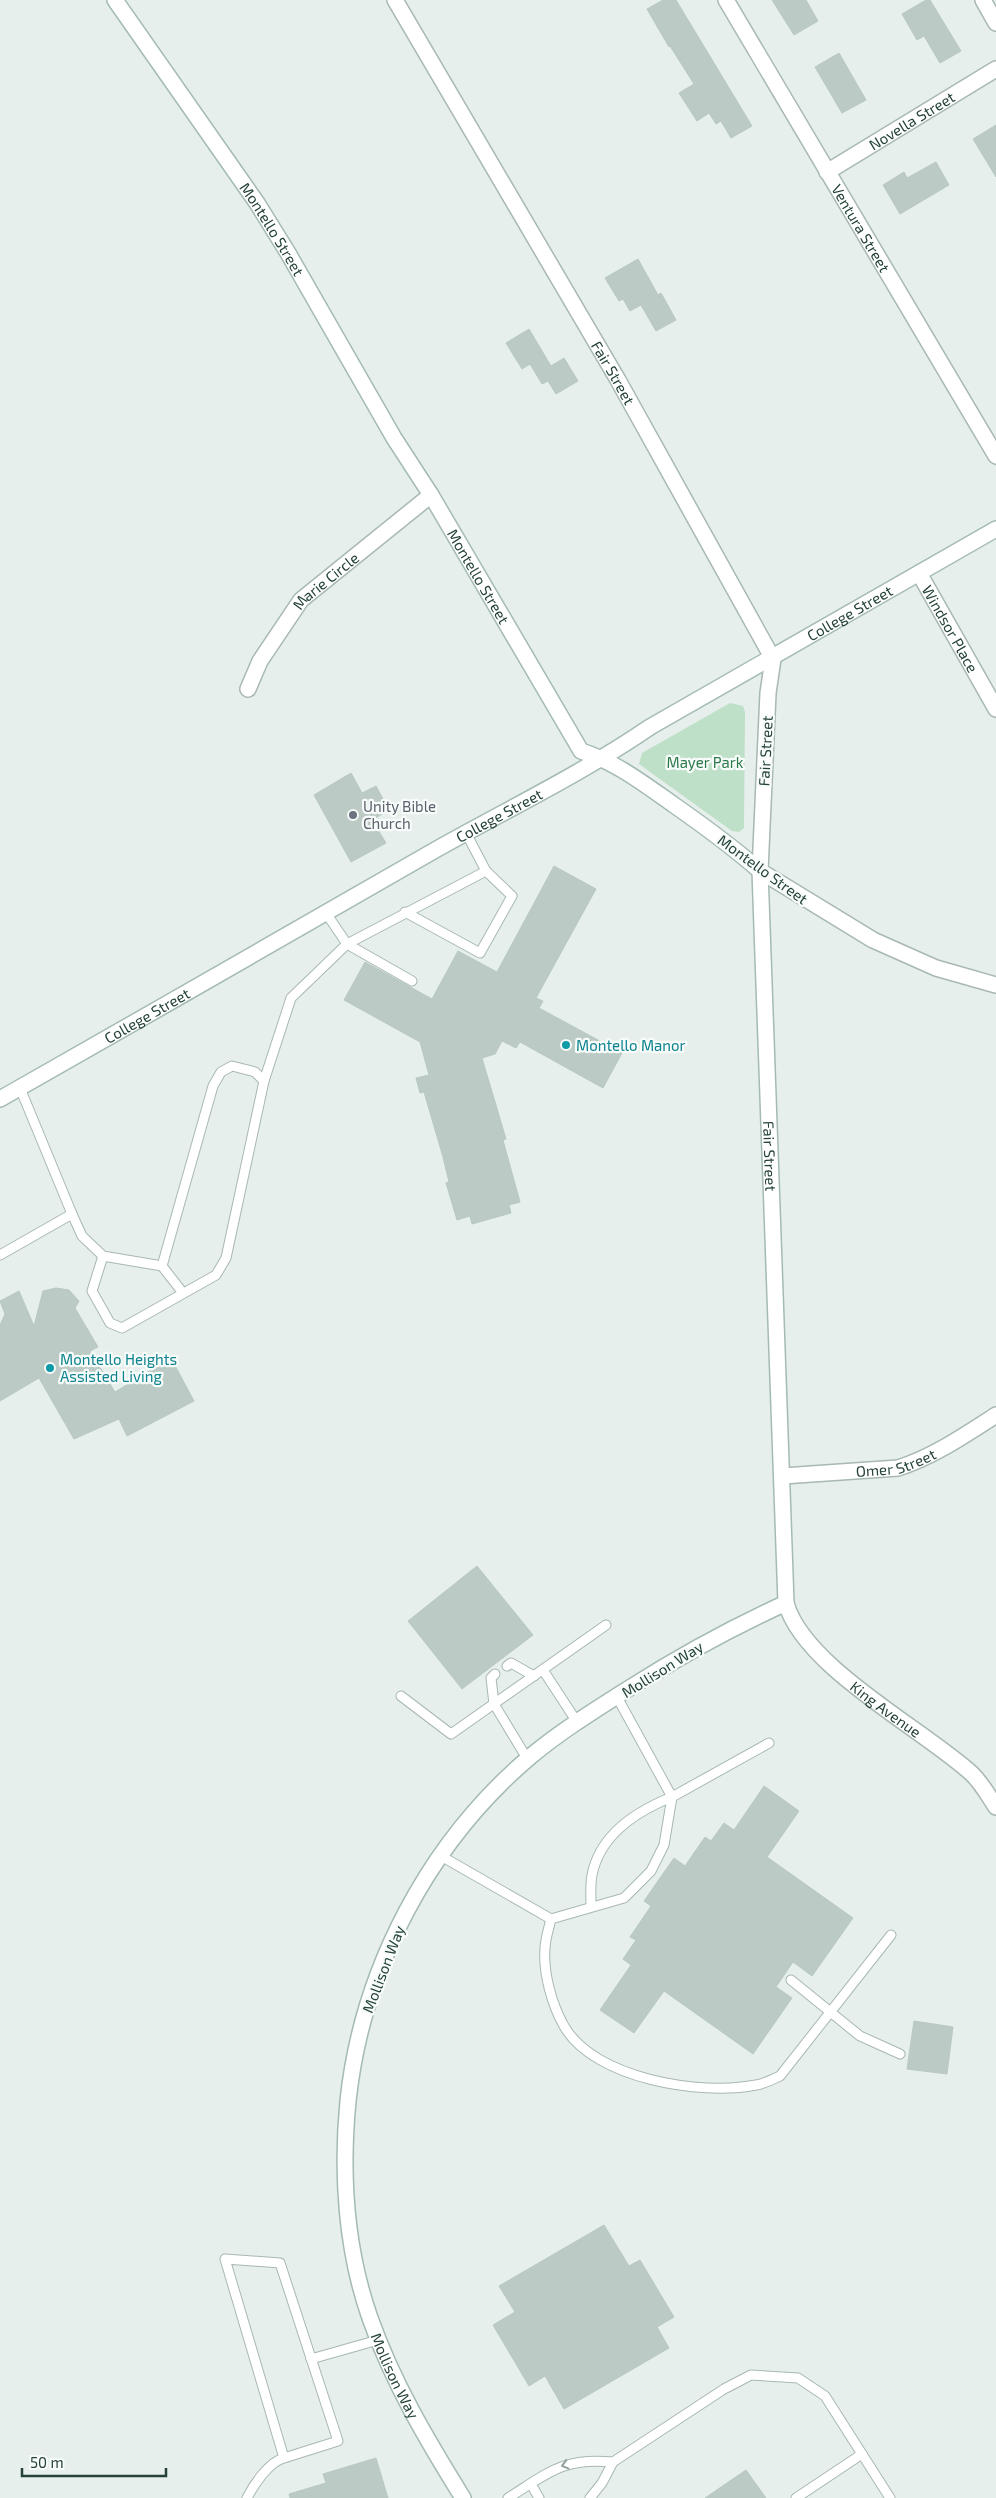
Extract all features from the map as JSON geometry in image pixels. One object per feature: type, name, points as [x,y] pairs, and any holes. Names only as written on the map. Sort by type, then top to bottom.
[{"type":"street","name":"Montello Street","points":[[115,0],[257,203],[581,751],[604,759],[639,780],[733,847],[760,871],[873,940],[936,968],[996,985]]},
{"type":"street","name":"Fair Street","points":[[395,0],[618,380],[773,659],[768,702],[760,871],[783,1476],[786,1603]]},
{"type":"street","name":"Ventura Street","points":[[726,0],[996,456]]},
{"type":"street","points":[[983,0],[996,23]]},
{"type":"street","name":"Novella Street","points":[[827,172],[996,69]]},
{"type":"street","name":"Marie Circle","points":[[248,689],[260,661],[301,600],[430,495]]},
{"type":"street","name":"College Street","points":[[0,1099],[466,833],[604,759],[650,727],[773,659],[830,623],[996,529]]},
{"type":"street","name":"Windsor Place","points":[[919,573],[996,709]]},
{"type":"street","name":"Omer Street","points":[[783,1476],[898,1468],[922,1458],[996,1415]]},
{"type":"street","name":"Mollison Way","points":[[463,2498],[400,2393],[378,2340],[361,2286],[346,2199],[345,2158],[351,2077],[356,2048],[380,1970],[394,1935],[414,1898],[441,1856],[484,1803],[528,1760],[577,1722],[701,1644],[786,1603]]},
{"type":"street","name":"King Avenue","points":[[786,1603],[794,1626],[810,1646],[836,1670],[971,1773],[996,1806]]},
{"type":"lane","points":[[405,912],[480,953],[512,896],[486,871],[466,833]]},
{"type":"lane","points":[[103,1256],[92,1291],[110,1323],[122,1328],[216,1274],[226,1258],[264,1081],[291,998],[347,944],[486,871]]},
{"type":"lane","points":[[326,913],[347,944],[412,981]]},
{"type":"lane","points":[[162,1266],[213,1086],[221,1072],[232,1066],[254,1072],[264,1081]]},
{"type":"lane","points":[[20,1088],[82,1236],[103,1256],[162,1266],[183,1293]]},
{"type":"lane","points":[[0,1255],[72,1214]]},
{"type":"lane","points":[[401,1696],[452,1734],[606,1625]]},
{"type":"lane","points":[[507,1666],[511,1663],[534,1676]]},
{"type":"lane","points":[[543,1670],[577,1722]]},
{"type":"lane","points":[[495,1674],[491,1678],[494,1704],[528,1760]]},
{"type":"lane","points":[[441,1856],[551,1919],[624,1898],[651,1871],[664,1845],[672,1797],[616,1697]]},
{"type":"lane","points":[[591,1906],[592,1875],[602,1850],[619,1827],[646,1808],[672,1797],[769,1743]]},
{"type":"lane","points":[[551,1919],[545,1949],[548,1978],[564,2027],[587,2052],[636,2077],[698,2088],[756,2085],[780,2076],[891,1935]]},
{"type":"lane","points":[[791,1980],[860,2036],[900,2054]]},
{"type":"lane","points":[[247,2498],[264,2474],[279,2459],[284,2458],[338,2441],[280,2263],[225,2259],[284,2458]]},
{"type":"lane","points":[[311,2359],[378,2340]]},
{"type":"lane","points":[[590,2498],[602,2483],[613,2462],[724,2388],[751,2375],[798,2378],[825,2396],[890,2498]]},
{"type":"lane","points":[[796,2498],[862,2454]]},
{"type":"lane","points":[[508,2498],[558,2467],[588,2460],[613,2462]]},
{"type":"lane","points":[[531,2484],[539,2498]]},
{"type":"green space","name":"Mayer Park","points":[[730,703],[743,706],[745,712],[744,828],[739,832],[732,831],[639,764],[642,753]]},
{"type":"building","points":[[663,0],[676,0],[752,126],[731,138],[721,121],[716,124],[709,113],[697,121],[679,93],[694,84],[669,47],[647,9]]},
{"type":"building","points":[[772,0],[806,0],[818,21],[794,35]]},
{"type":"building","points":[[926,0],[930,0],[961,51],[940,63],[924,36],[917,40],[902,14]]},
{"type":"building","points":[[839,53],[866,100],[842,113],[815,67]]},
{"type":"building","points":[[996,125],[996,177],[973,139]]},
{"type":"building","points":[[936,162],[949,185],[900,214],[883,185],[904,172],[907,178]]},
{"type":"building","points":[[638,259],[658,295],[661,293],[676,320],[656,331],[641,305],[630,311],[623,299],[619,301],[605,278]]},
{"type":"building","points":[[529,329],[551,366],[564,358],[578,381],[556,394],[548,381],[542,384],[530,364],[522,369],[506,343]]},
{"type":"building","name":"Unity Bible Church","points":[[351,773],[362,793],[376,786],[389,810],[372,820],[386,843],[351,862],[314,795]]},
{"type":"building","name":"Montello Manor","points":[[554,866],[596,889],[536,998],[543,1001],[539,1008],[622,1053],[603,1088],[520,1042],[516,1048],[502,1041],[495,1054],[482,1058],[506,1139],[503,1140],[520,1202],[509,1205],[511,1213],[472,1224],[470,1216],[457,1220],[446,1183],[449,1182],[443,1157],[424,1092],[420,1093],[416,1078],[429,1075],[420,1042],[344,1000],[365,962],[432,999],[458,951],[497,972]]},
{"type":"building","name":"Montello Heights Assisted Living","points":[[56,1288],[69,1290],[79,1301],[75,1308],[98,1347],[90,1351],[115,1392],[171,1358],[194,1401],[127,1436],[119,1419],[74,1439],[39,1378],[0,1401],[0,1325],[5,1314],[0,1301],[19,1291],[34,1326],[43,1291]]},
{"type":"building","points":[[477,1566],[533,1635],[462,1689],[408,1621]]},
{"type":"building","points":[[764,1786],[799,1811],[767,1857],[853,1918],[812,1976],[793,1962],[776,1987],[792,1998],[753,2054],[664,1991],[634,2033],[600,2010],[631,1965],[623,1959],[636,1940],[630,1937],[651,1906],[644,1901],[674,1858],[685,1866],[705,1837],[711,1841],[724,1823],[734,1830]]},
{"type":"building","points":[[914,2021],[953,2027],[947,2074],[907,2069]]},
{"type":"building","points":[[604,2225],[629,2266],[640,2260],[674,2317],[657,2327],[669,2348],[564,2409],[545,2376],[529,2386],[493,2325],[515,2312],[499,2286]]},
{"type":"building","points":[[376,2458],[388,2498],[290,2498],[289,2494],[326,2483],[323,2474]]},
{"type":"building","points":[[746,2470],[766,2498],[705,2498]]},
{"type":"place","name":"Unity Bible Church","points":[[353,815]]},
{"type":"place","name":"Montello Manor","points":[[566,1045]]},
{"type":"place","name":"Montello Heights Assisted Living","points":[[50,1368]]}]
